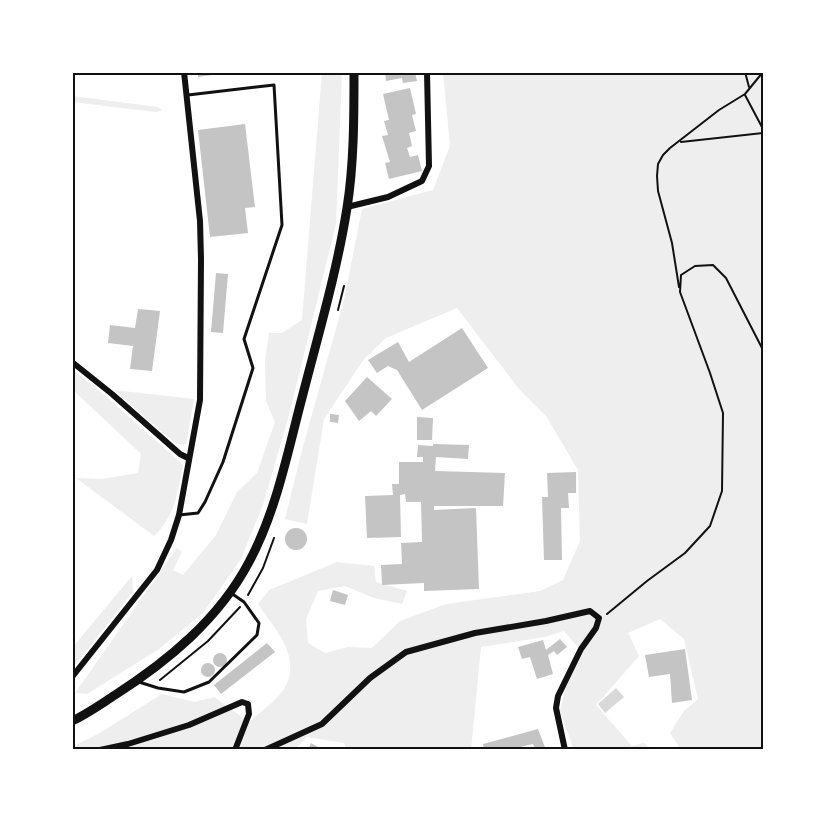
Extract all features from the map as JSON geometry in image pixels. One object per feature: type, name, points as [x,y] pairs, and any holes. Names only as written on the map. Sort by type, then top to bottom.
[{"type":"main road","points":[[72,721],[147,675],[206,623],[249,562],[281,480],[328,304],[347,207],[352,155],[354,72]]},
{"type":"street","points":[[72,677],[157,570],[171,540],[179,515],[200,400],[200,221],[184,72]]},
{"type":"street","points":[[347,207],[388,197],[423,181],[429,166],[427,72]]},
{"type":"street","points":[[72,362],[180,454],[188,458]]},
{"type":"street","points":[[265,750],[322,724],[370,678],[406,652],[475,633],[590,611],[599,618],[596,628],[581,649],[558,696],[556,708],[565,750]]},
{"type":"street","points":[[100,750],[128,744],[189,724],[242,702],[248,704],[249,714],[235,750]]},
{"type":"lane","points":[[179,515],[198,513],[223,462],[253,368],[244,339],[282,225],[274,85],[186,95]]},
{"type":"lane","points":[[136,681],[184,692],[209,682],[257,635],[259,622],[244,602],[230,592]]},
{"type":"path","points":[[745,72],[749,87]]},
{"type":"path","points":[[599,618],[685,553],[710,526],[722,491],[723,412],[680,292],[672,243],[658,191],[658,164],[663,155],[678,142],[744,94],[763,72]]},
{"type":"path","points":[[678,142],[763,131],[744,94]]},
{"type":"path","points":[[680,292],[681,275],[695,266],[713,265],[726,278],[763,350]]},
{"type":"path","points":[[338,311],[345,278]]},
{"type":"path","points":[[151,686],[183,663],[244,602],[263,568],[276,532]]},
{"type":"shaded area","points":[[322,72],[342,72],[336,224],[289,415],[264,502],[241,559],[203,613],[159,649],[87,694],[75,693],[177,548],[182,552],[173,570],[183,575],[216,535],[237,492],[257,473],[275,422],[266,401],[265,361],[269,333],[282,333],[302,320]]},
{"type":"shaded area","points":[[443,72],[763,72],[763,750],[681,750],[670,733],[684,711],[698,699],[684,639],[660,619],[628,633],[639,656],[596,705],[632,746],[644,743],[652,750],[574,750],[560,711],[566,687],[583,653],[564,631],[545,637],[481,647],[471,750],[347,750],[344,743],[307,737],[294,750],[72,750],[72,747],[98,734],[162,694],[195,702],[214,697],[249,722],[284,689],[289,677],[290,666],[289,655],[279,634],[258,604],[269,590],[337,562],[374,566],[376,582],[407,591],[402,604],[374,598],[345,586],[318,591],[306,619],[308,643],[325,653],[348,647],[372,648],[400,621],[446,604],[540,591],[563,580],[580,541],[578,470],[546,416],[519,389],[457,308],[386,338],[364,359],[324,419],[307,524],[285,519],[344,300],[362,209],[433,190],[450,146]]},
{"type":"shaded area","points":[[72,96],[158,107],[162,110],[156,112],[72,102]]},
{"type":"shaded area","points":[[72,369],[183,465],[171,512],[154,536],[76,478],[102,479],[138,473],[141,454],[72,389]]},
{"type":"shaded area","points":[[114,390],[194,399],[186,444],[176,444]]},
{"type":"shaded area","points":[[132,576],[133,592],[72,669],[72,648]]},
{"type":"shaded area","points":[[616,688],[624,697],[605,713],[598,704]]},
{"type":"building","points":[[198,72],[225,72],[225,73],[198,77]]},
{"type":"building","points":[[385,72],[415,72],[417,81],[403,83],[402,78],[386,81]]},
{"type":"building","points":[[410,88],[416,114],[412,115],[416,131],[409,133],[412,146],[407,148],[410,157],[418,155],[422,171],[389,179],[385,163],[390,162],[382,136],[388,135],[384,121],[389,120],[383,94]]},
{"type":"building","points":[[245,124],[255,207],[245,208],[248,233],[210,237],[198,130]]},
{"type":"building","points":[[216,273],[228,274],[223,333],[211,332]]},
{"type":"building","points":[[138,309],[160,311],[152,371],[130,369],[133,346],[108,343],[110,325],[135,328]]},
{"type":"building","points":[[462,328],[488,368],[422,410],[397,370],[388,366],[377,373],[368,360],[398,342],[409,362]]},
{"type":"building","points":[[367,377],[392,399],[376,416],[371,411],[359,421],[345,401]]},
{"type":"building","points":[[330,414],[339,415],[338,423],[330,422]]},
{"type":"building","points":[[417,417],[433,418],[432,440],[417,440]]},
{"type":"building","points":[[433,444],[469,445],[468,459],[436,457],[435,471],[505,473],[503,506],[434,506],[434,510],[476,508],[479,589],[424,591],[424,583],[382,585],[381,565],[402,564],[401,543],[422,542],[421,502],[406,502],[405,494],[400,495],[401,537],[367,538],[365,496],[393,495],[392,484],[399,484],[399,462],[423,462],[423,457],[417,457],[418,445],[433,446]]},
{"type":"building","points":[[576,472],[576,493],[568,493],[569,508],[561,508],[562,560],[544,560],[542,497],[548,497],[547,473]]},
{"type":"building","points":[[296,528],[304,531],[307,539],[304,547],[296,550],[288,547],[285,539],[288,531]]},
{"type":"building","points":[[333,590],[348,595],[345,605],[330,601]]},
{"type":"building","points":[[560,639],[567,647],[557,655],[554,651],[548,655],[553,674],[537,679],[530,657],[522,659],[518,647],[543,640],[546,650]]},
{"type":"building","points":[[267,643],[275,652],[221,694],[214,685]]},
{"type":"building","points":[[685,649],[692,700],[672,703],[670,674],[649,677],[645,655]]},
{"type":"building","points":[[220,653],[225,655],[227,660],[225,665],[220,667],[215,665],[213,660],[215,655]]},
{"type":"building","points":[[208,663],[213,665],[215,670],[213,675],[208,677],[203,675],[201,670],[203,665]]},
{"type":"building","points":[[538,729],[546,750],[536,750],[533,744],[516,748],[517,750],[484,750],[483,744]]},
{"type":"building","points":[[311,743],[323,750],[308,750]]}]
